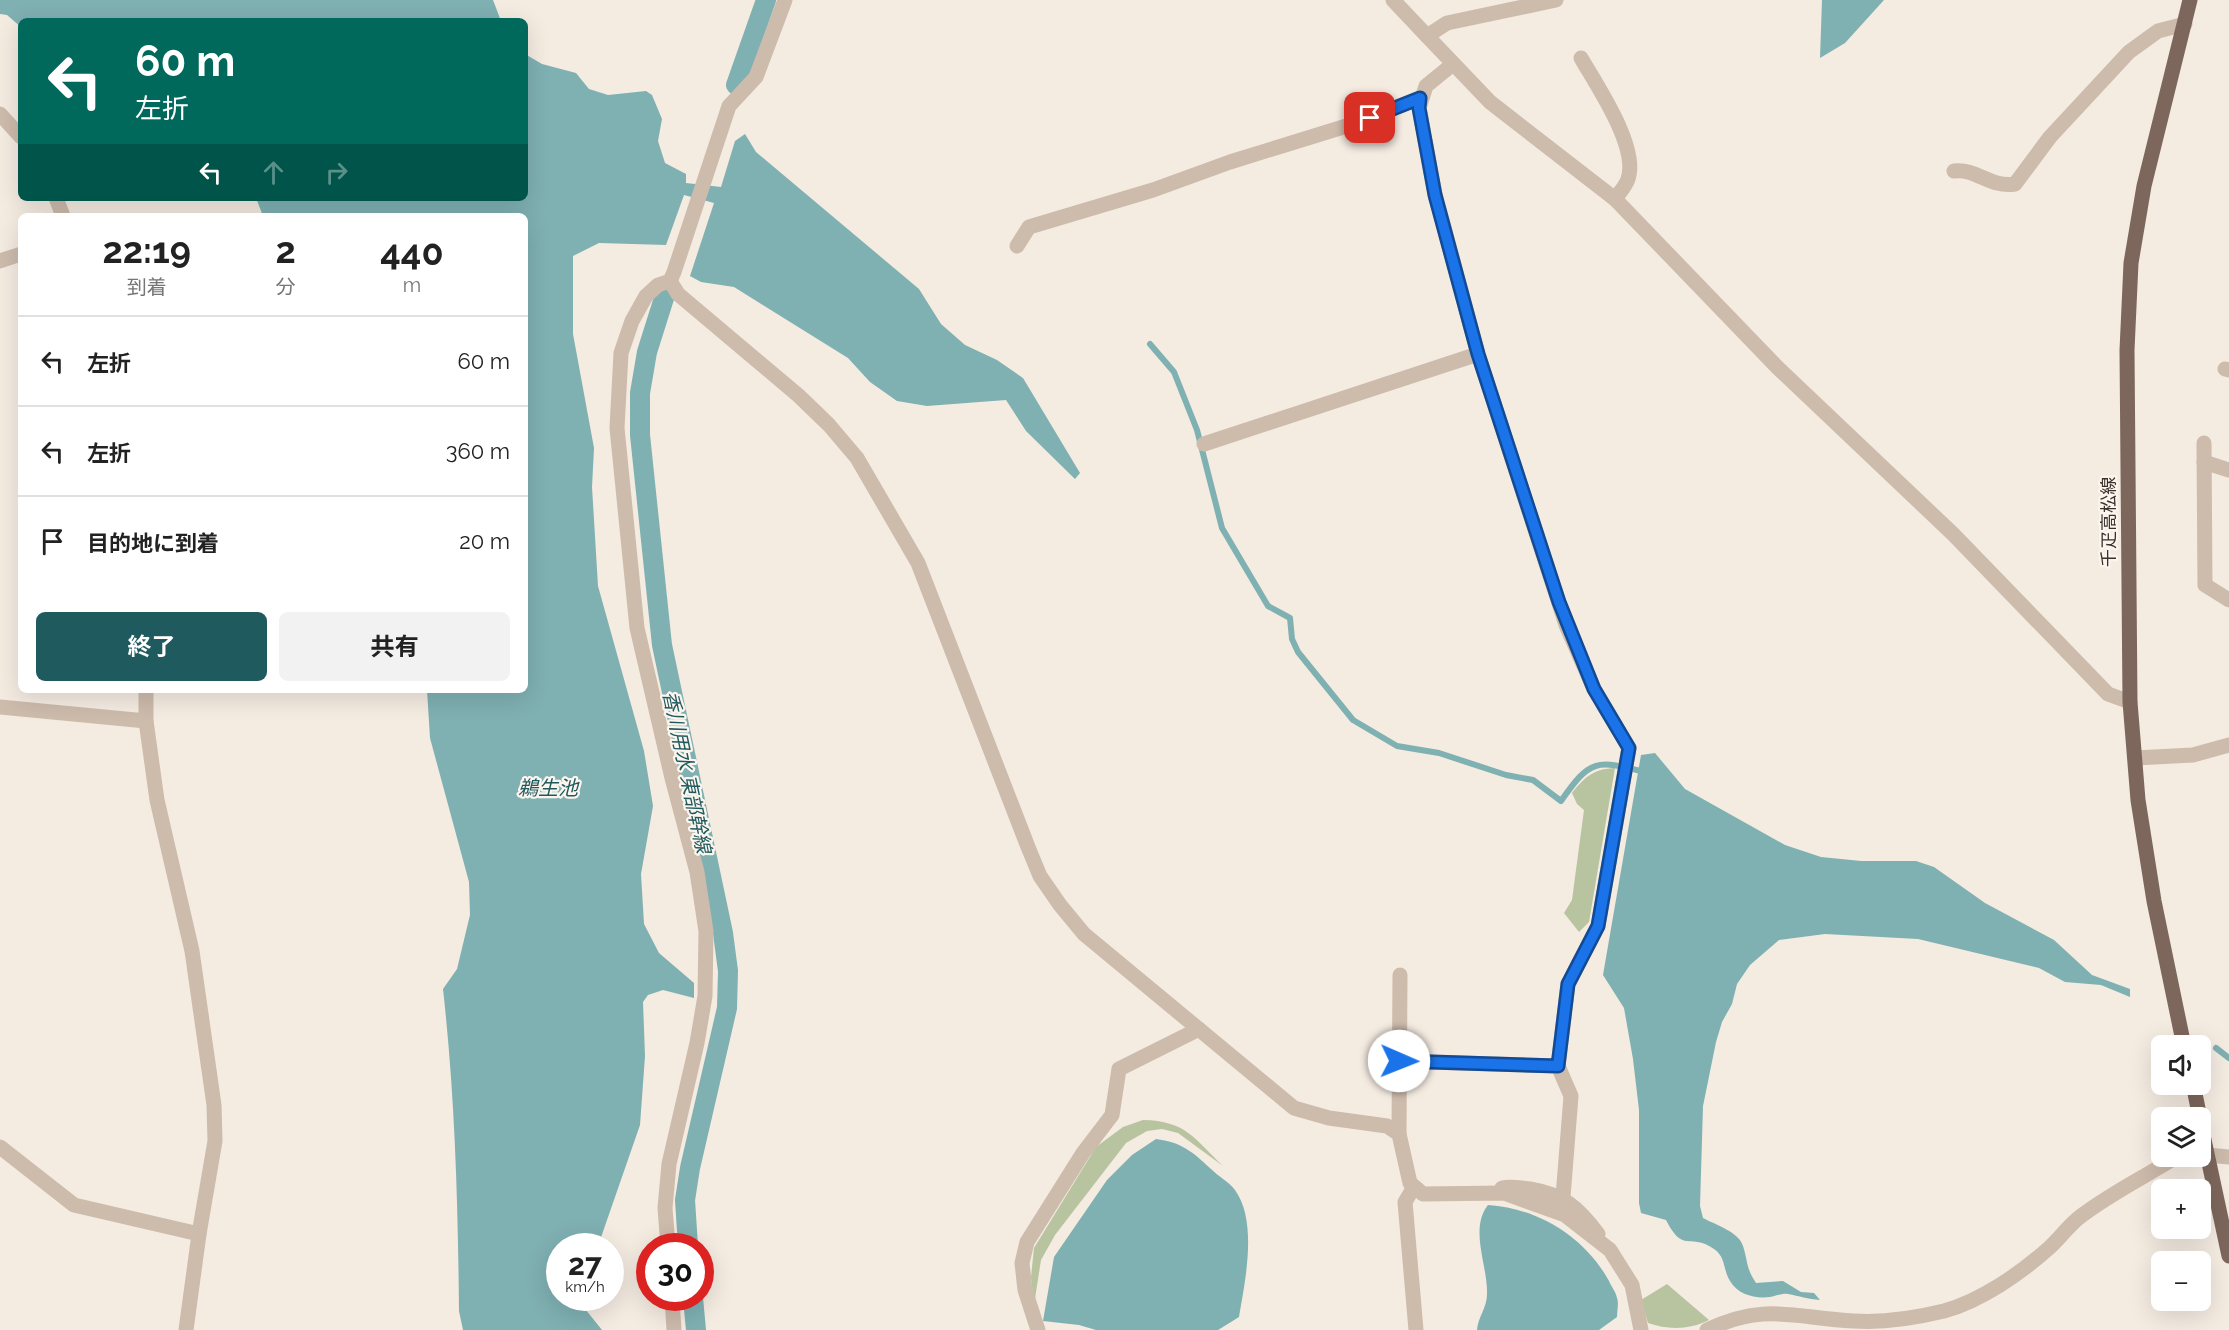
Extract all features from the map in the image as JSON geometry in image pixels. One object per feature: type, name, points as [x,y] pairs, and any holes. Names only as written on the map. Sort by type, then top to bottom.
[{"type":"main road","name":"千疋高松線","points":[[2182,1035],[2154,901],[2130,702],[2127,350],[2131,263],[2144,186],[2190,0]]},
{"type":"main road","points":[[2209,1167],[2229,1256]]},
{"type":"street","points":[[785,0],[756,77],[729,106],[672,277],[678,294],[807,403],[857,458],[918,563],[1040,876],[1084,934],[1294,1108],[1329,1118],[1387,1126],[1399,1134]]},
{"type":"street","points":[[1394,0],[1490,102],[1615,199],[1778,368],[1953,534],[2108,694],[2130,702]]},
{"type":"street","points":[[1427,36],[1447,23],[1556,0]]},
{"type":"street","points":[[1954,171],[1964,170],[2001,186],[2015,184],[2050,137],[2129,52],[2157,31],[2185,24]]},
{"type":"street","points":[[1581,58],[1610,108],[1630,158],[1628,180],[1615,199]]},
{"type":"street","points":[[1453,64],[1426,86],[1420,98],[1419,108],[1435,195],[1478,354],[1566,625],[1594,689],[1629,748],[1598,926],[1568,984],[1558,1066],[1571,1096],[1563,1197]]},
{"type":"street","points":[[1017,246],[1029,227],[1153,190],[1230,162],[1353,124],[1420,98]]},
{"type":"street","points":[[0,114],[18,134]]},
{"type":"street","points":[[0,261],[18,255]]},
{"type":"street","points":[[667,1233],[665,1208],[669,1164],[697,1043],[705,996],[706,931],[697,872],[672,778],[637,628],[617,428],[621,353],[632,321],[646,297],[658,285],[672,277]]},
{"type":"street","points":[[1204,444],[1478,354]]},
{"type":"street","points":[[2204,443],[2205,585],[2229,600]]},
{"type":"street","points":[[2204,462],[2229,470]]},
{"type":"street","points":[[146,693],[146,721],[157,800],[192,951],[214,1105],[215,1142],[186,1330]]},
{"type":"street","points":[[0,708],[146,721]]},
{"type":"street","points":[[2135,758],[2193,755],[2229,745]]},
{"type":"street","points":[[1400,975],[1399,1134],[1410,1183],[1423,1194],[1504,1193],[1565,1215],[1610,1250]]},
{"type":"street","points":[[1038,1330],[1025,1290],[1022,1263],[1027,1242],[1083,1153],[1112,1115],[1119,1069],[1199,1029]]},
{"type":"street","points":[[1399,1061],[1558,1066]]},
{"type":"street","points":[[0,1147],[74,1205],[199,1234]]},
{"type":"street","points":[[2211,1149],[2229,1157]]},
{"type":"street","points":[[1707,1330],[1733,1318],[1764,1312],[1856,1321],[1904,1318],[1946,1310],[1981,1295],[2019,1272],[2048,1249],[2079,1217],[2160,1167]]},
{"type":"street","points":[[1481,1194],[1508,1186],[1563,1197],[1585,1216],[1632,1285],[1639,1330]]},
{"type":"street","points":[[1414,1187],[1405,1202],[1416,1330]]},
{"type":"street","points":[[673,1311],[675,1330]]},
{"type":"green space","points":[[1615,768],[1589,922],[1579,932],[1564,913],[1572,900],[1584,810],[1577,804],[1572,793],[1590,775],[1601,770]]},
{"type":"green space","points":[[1143,1120],[1158,1121],[1180,1128],[1196,1139],[1223,1166],[1178,1133],[1162,1129],[1147,1131],[1126,1143],[1055,1235],[1041,1260],[1034,1305],[1031,1277],[1034,1248],[1096,1147],[1123,1127]]},
{"type":"green space","points":[[1667,1284],[1709,1320],[1694,1326],[1678,1328],[1648,1323],[1641,1300]]},
{"type":"water","points":[[0,0],[493,0],[500,18],[18,18],[18,24],[7,15],[0,14]]},
{"type":"water","points":[[1822,0],[1884,0],[1845,43],[1820,58]]},
{"type":"water","name":"鵜生池","points":[[528,56],[542,64],[576,73],[589,89],[608,95],[646,91],[652,95],[662,119],[658,141],[665,163],[686,174],[686,183],[721,187],[735,141],[745,134],[756,152],[919,289],[941,324],[965,345],[997,360],[1023,378],[1080,473],[1075,479],[1026,431],[1006,400],[927,406],[897,401],[870,382],[848,358],[734,287],[701,282],[690,276],[714,203],[684,195],[666,245],[599,243],[573,256],[573,334],[594,448],[592,487],[598,586],[644,751],[653,806],[641,874],[644,924],[659,953],[694,983],[694,998],[663,990],[648,995],[643,1002],[645,1056],[640,1125],[603,1233],[546,1233],[546,1311],[587,1311],[602,1330],[463,1330],[459,1311],[455,1150],[443,989],[457,969],[470,915],[469,882],[430,738],[427,693],[528,693],[528,213],[262,213],[257,201],[528,201]]},
{"type":"water","points":[[1655,753],[1685,789],[1785,845],[1821,857],[1861,861],[1916,861],[1934,867],[1985,903],[2054,940],[2092,975],[2130,989],[2130,997],[2101,985],[2065,982],[2039,968],[1918,939],[1825,934],[1779,940],[1750,965],[1737,984],[1732,1004],[1722,1022],[1716,1042],[1703,1106],[1700,1206],[1703,1218],[1726,1229],[1741,1241],[1749,1269],[1756,1283],[1783,1281],[1801,1292],[1814,1293],[1820,1300],[1786,1294],[1759,1297],[1742,1293],[1730,1281],[1718,1252],[1706,1244],[1683,1240],[1672,1231],[1666,1220],[1641,1213],[1639,1203],[1639,1110],[1633,1059],[1624,1008],[1603,975],[1641,755]]},
{"type":"water","points":[[1156,1139],[1180,1145],[1192,1153],[1235,1190],[1242,1203],[1246,1218],[1248,1252],[1239,1317],[1218,1330],[1096,1330],[1079,1325],[1043,1321],[1054,1257],[1107,1180],[1132,1155]]},
{"type":"water","points":[[1488,1205],[1525,1212],[1542,1219],[1573,1238],[1599,1265],[1609,1281],[1618,1300],[1617,1317],[1599,1330],[1477,1330],[1487,1299],[1480,1225]]},
{"type":"waterway","name":"香川用水 東部幹線","points":[[736,85],[766,0]]},
{"type":"waterway","name":"香川用水 東部幹線","points":[[665,295],[647,352],[640,393],[640,435],[662,645],[723,933],[728,971],[727,1008],[690,1168],[685,1200],[687,1233]]},
{"type":"waterway","points":[[1150,344],[1174,372],[1197,430],[1222,528],[1268,606],[1290,618],[1292,639],[1298,652],[1353,720],[1397,746],[1439,753],[1506,775],[1533,780],[1561,801],[1580,777],[1596,766],[1615,765],[1645,772]]},
{"type":"waterway","points":[[2216,1048],[2229,1058]]},
{"type":"waterway","name":"香川用水 東部幹線","points":[[694,1311],[696,1330]]},
{"type":"route","points":[[1370,118],[1420,98],[1419,108],[1435,195],[1478,354],[1566,625],[1594,689],[1629,748],[1598,926],[1568,984],[1558,1066],[1399,1061]]}]
